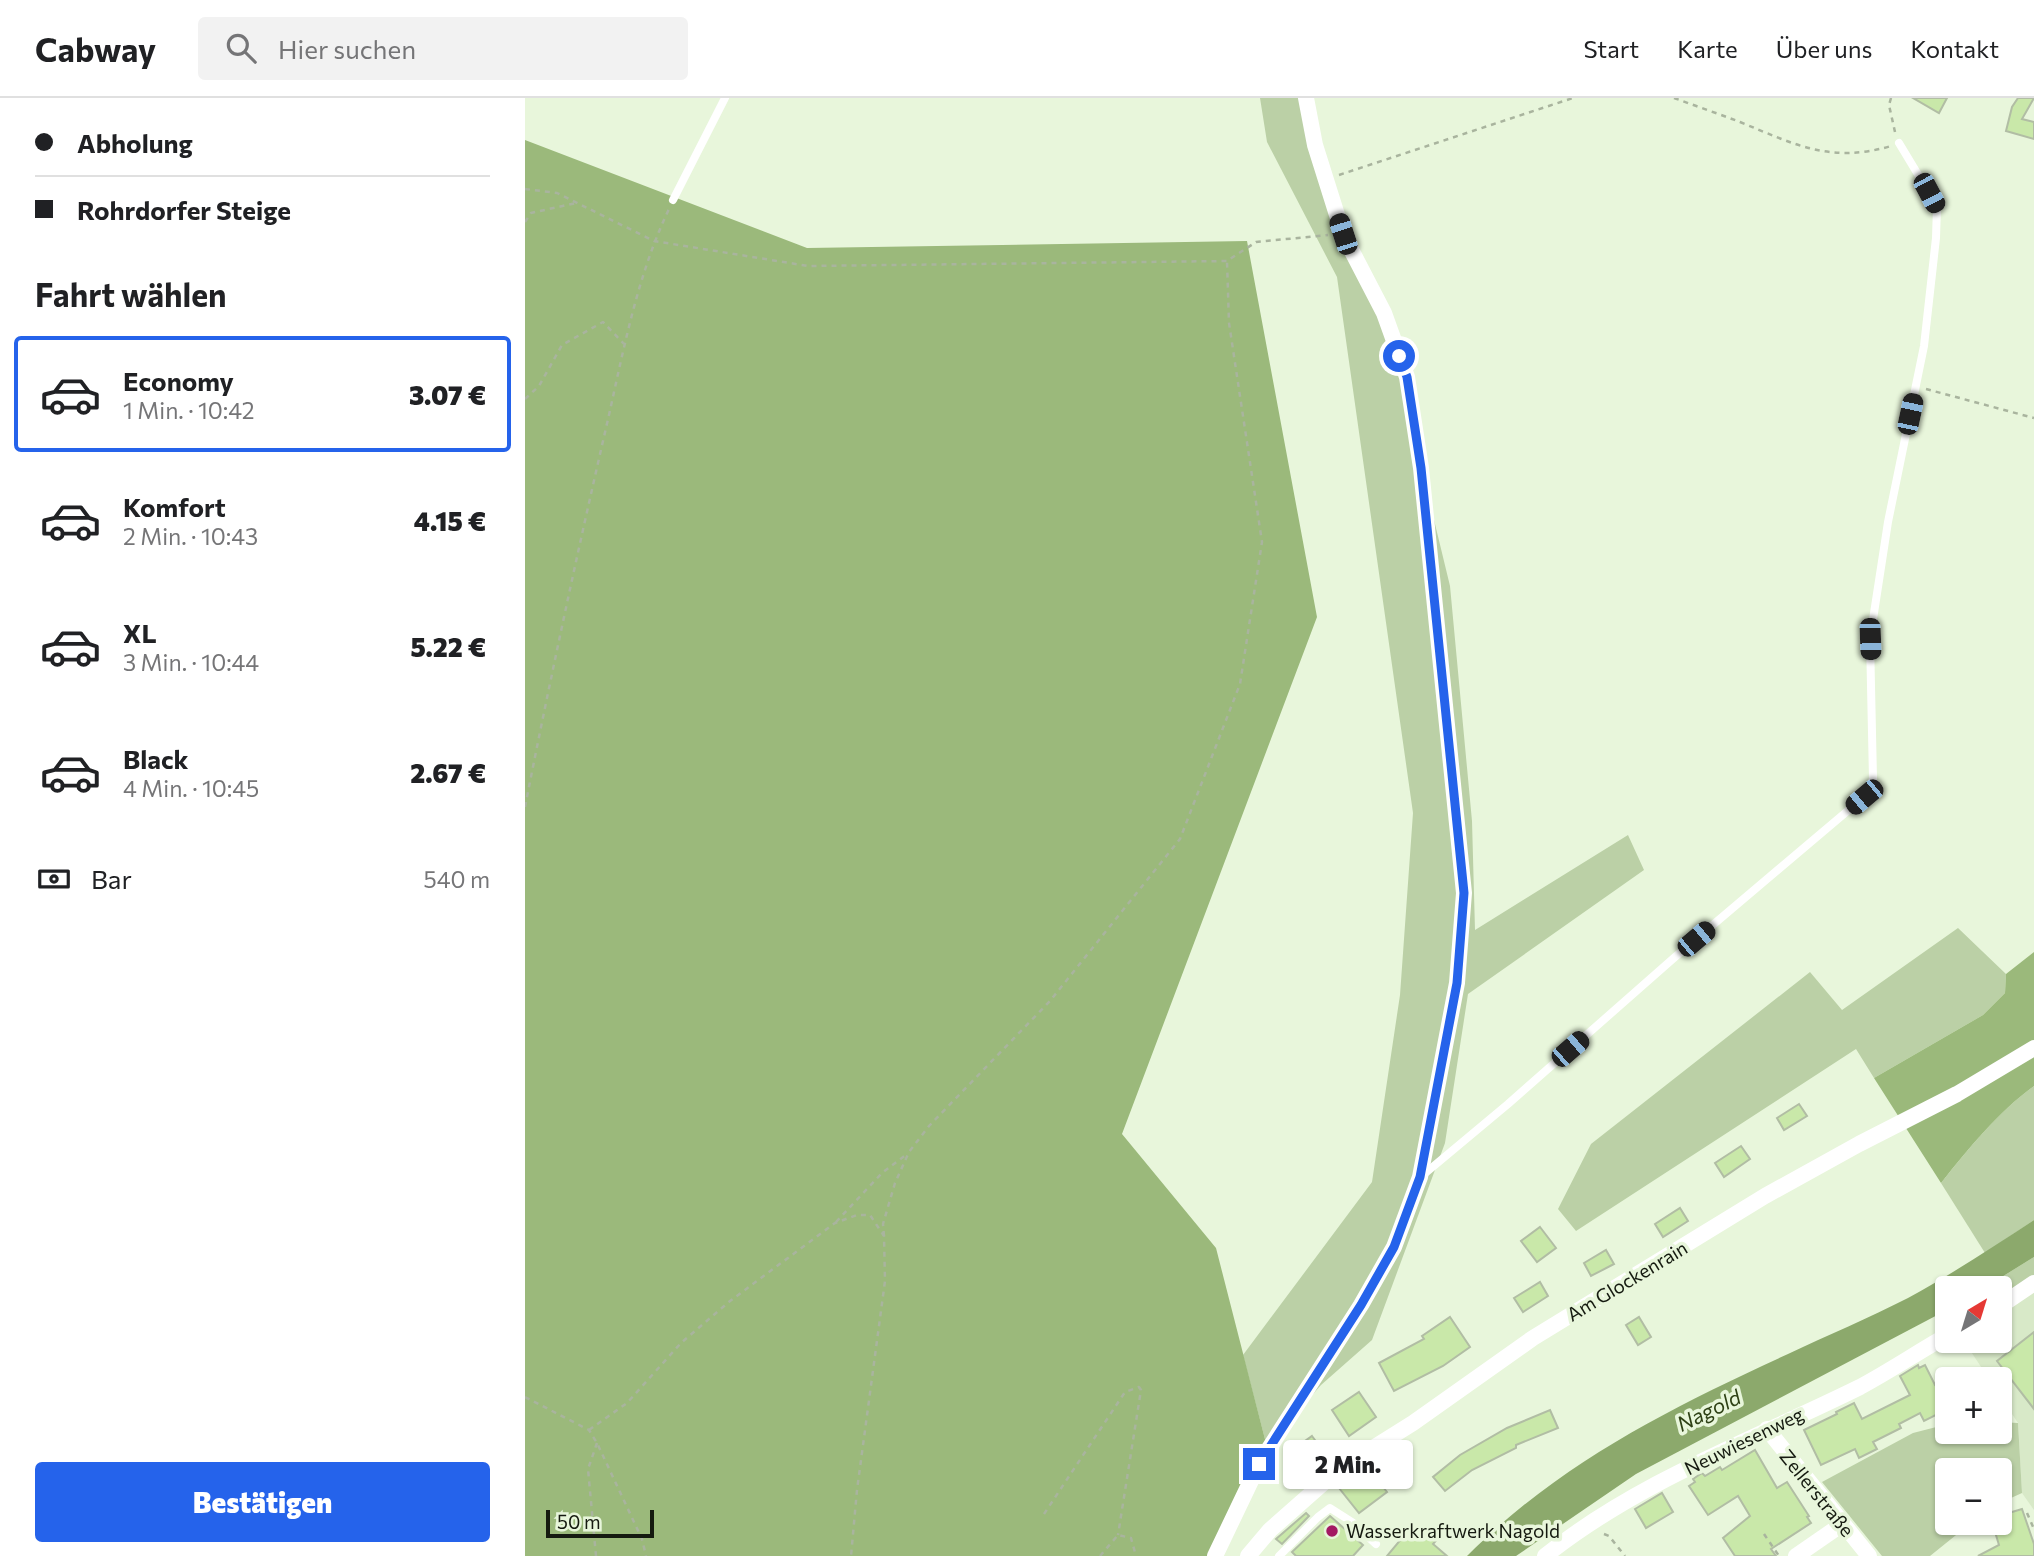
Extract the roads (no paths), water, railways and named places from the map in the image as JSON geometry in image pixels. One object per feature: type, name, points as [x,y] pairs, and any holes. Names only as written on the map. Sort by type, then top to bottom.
[{"type":"street","points":[[1215,1556],[1259,1464],[1361,1305],[1394,1247],[1420,1177],[1457,983],[1464,893],[1421,468],[1407,377],[1384,313],[1343,234],[1315,145],[1306,98]]},
{"type":"street","name":"Am Glockenrain","points":[[1248,1556],[1270,1531],[1338,1470],[1413,1423],[1533,1338],[1765,1196],[1859,1143],[1957,1094],[2034,1048]]},
{"type":"street","points":[[2013,1297],[2034,1283]]},
{"type":"street","name":"Neuwiesenweg","points":[[1545,1556],[1640,1492],[1861,1386],[1935,1343]]},
{"type":"street","name":"Zellerstraße","points":[[1767,1429],[1869,1556]]},
{"type":"street","points":[[1796,1556],[1842,1525]]},
{"type":"lane","points":[[673,200],[725,98]]},
{"type":"lane","points":[[1420,1177],[1864,797],[1873,779],[1870,639],[1888,522],[1926,333],[1936,239],[1937,206],[1899,144]]},
{"type":"lane","points":[[1279,1556],[1330,1508],[1352,1522],[1376,1544]]},
{"type":"water","points":[[2034,1220],[2034,1257],[2003,1276],[1946,1276]]},
{"type":"water","name":"Nagold","points":[[1935,1282],[1935,1316],[1636,1474],[1516,1556],[1467,1556],[1539,1493],[1618,1440],[1702,1395],[1908,1298]]},
{"type":"place","name":"Wasserkraftwerk Nagold","points":[[1332,1531]]}]
